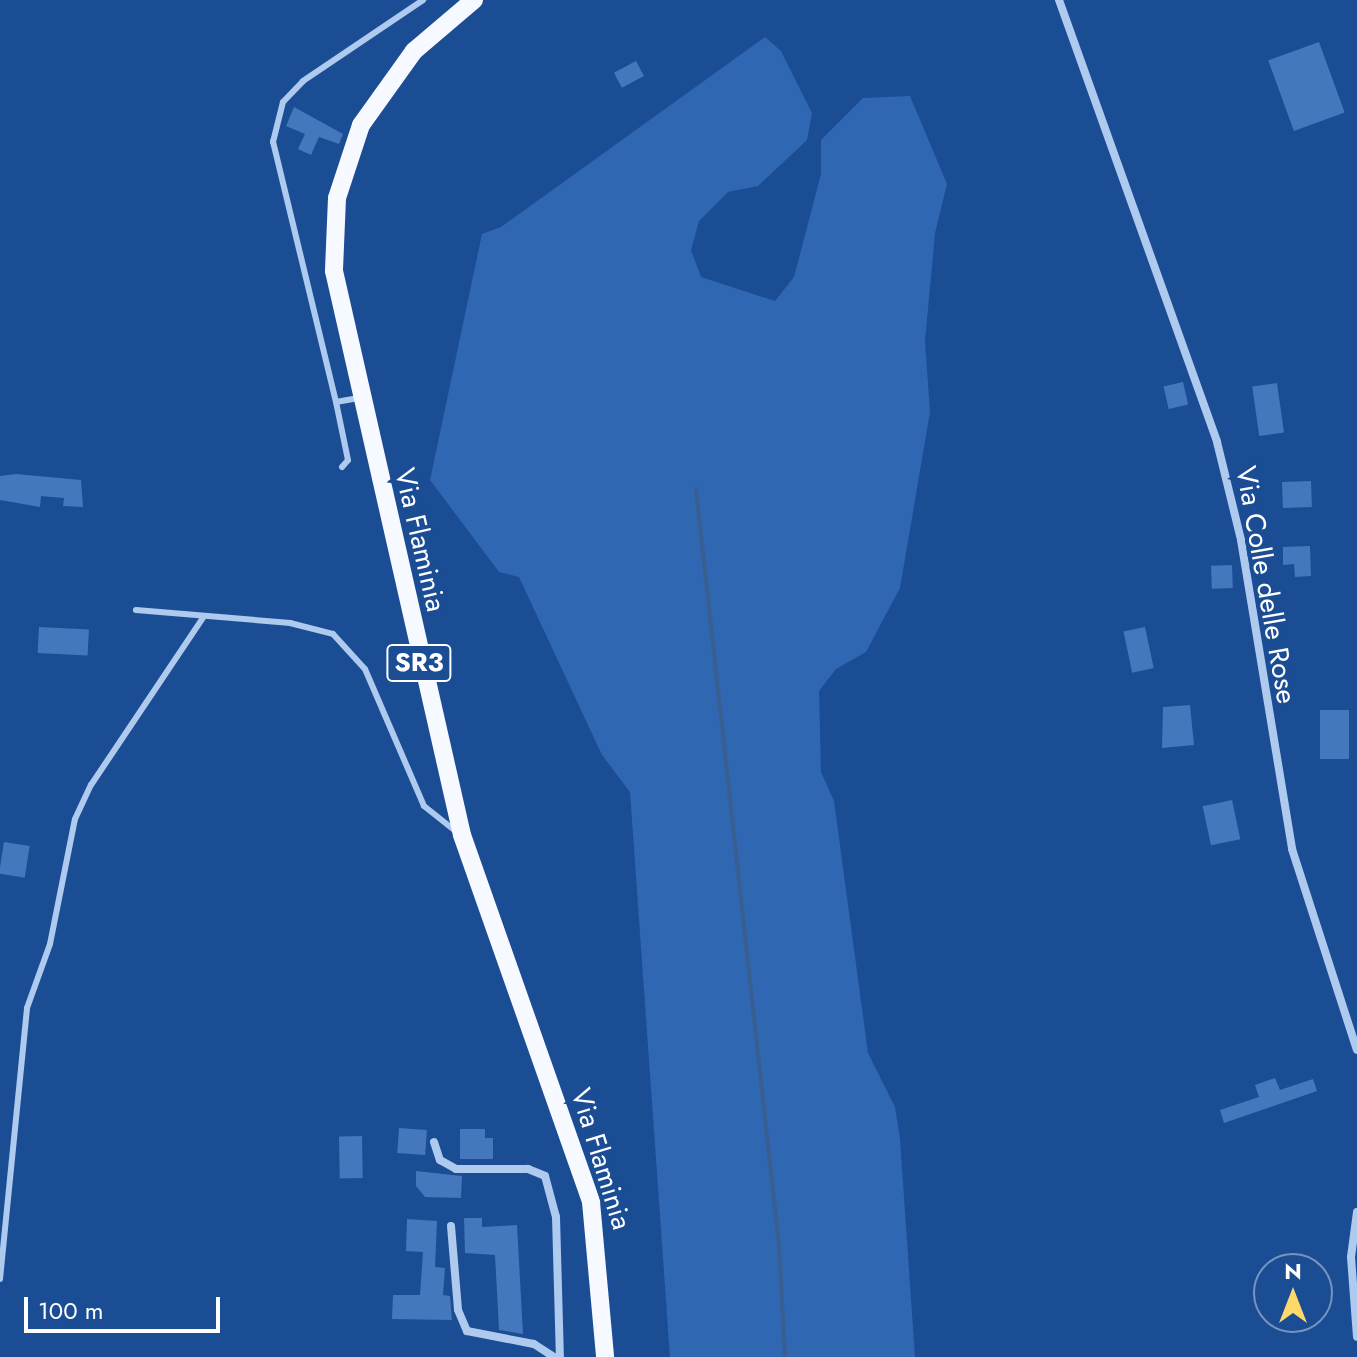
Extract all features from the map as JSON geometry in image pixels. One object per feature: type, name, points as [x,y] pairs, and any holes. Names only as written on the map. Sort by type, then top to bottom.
[{"type":"main road","name":"Via Flaminia","points":[[474,0],[422,42],[385,88],[361,125],[341,182],[334,271],[359,398],[462,835],[591,1202],[605,1357]]},
{"type":"street","name":"Via Colle delle Rose","points":[[1059,0],[1217,442],[1241,540],[1292,849],[1357,1050]]},
{"type":"street","points":[[434,1142],[440,1160],[456,1169],[528,1169],[545,1176],[556,1217],[557,1357],[534,1344],[467,1331],[458,1310],[451,1226]]},
{"type":"street","points":[[1357,1212],[1351,1257],[1357,1337]]},
{"type":"lane","points":[[342,467],[348,460],[336,402],[273,142],[283,102],[303,81],[423,0]]},
{"type":"lane","points":[[336,402],[359,398]]},
{"type":"lane","points":[[136,610],[304,625],[346,643],[365,669],[424,806],[462,835]]},
{"type":"lane","points":[[0,1279],[27,1008],[50,944],[75,819],[91,785],[204,616]]},
{"type":"shaded area","points":[[765,37],[781,51],[812,113],[807,140],[758,186],[728,192],[699,221],[691,250],[701,277],[775,301],[794,277],[821,174],[821,140],[863,98],[910,96],[947,184],[935,233],[925,341],[930,412],[900,588],[866,652],[836,669],[819,691],[821,772],[834,801],[868,1053],[895,1107],[900,1139],[915,1357],[670,1357],[630,792],[602,755],[519,577],[499,572],[430,480],[482,234],[501,227]]},
{"type":"building","points":[[1319,42],[1345,112],[1294,131],[1268,60]]},
{"type":"building","points":[[636,61],[644,76],[622,88],[614,73]]},
{"type":"building","points":[[294,107],[343,134],[339,144],[319,137],[311,155],[298,149],[305,134],[286,126]]},
{"type":"building","points":[[1183,382],[1188,404],[1169,409],[1164,386]]},
{"type":"building","points":[[1277,383],[1284,433],[1259,436],[1252,386]]},
{"type":"building","points":[[16,474],[81,480],[83,507],[63,506],[64,498],[41,496],[40,507],[0,500],[0,476]]},
{"type":"building","points":[[1311,481],[1312,507],[1283,508],[1282,482]]},
{"type":"building","points":[[1310,546],[1311,576],[1295,577],[1294,564],[1283,565],[1283,547]]},
{"type":"building","points":[[1232,565],[1233,588],[1212,589],[1211,566]]},
{"type":"building","points":[[39,627],[89,630],[88,656],[38,653]]},
{"type":"building","points":[[1145,627],[1154,668],[1132,673],[1123,632]]},
{"type":"building","points":[[1190,705],[1194,745],[1162,748],[1163,707]]},
{"type":"building","points":[[1320,710],[1349,710],[1349,759],[1320,759]]},
{"type":"building","points":[[1232,800],[1240,839],[1211,845],[1203,806]]},
{"type":"building","points":[[4,842],[30,846],[25,878],[0,874]]},
{"type":"building","points":[[1275,1078],[1280,1090],[1313,1079],[1317,1091],[1224,1123],[1220,1110],[1259,1097],[1255,1085]]},
{"type":"building","points":[[399,1128],[427,1130],[425,1155],[397,1153]]},
{"type":"building","points":[[460,1129],[485,1129],[485,1138],[493,1138],[493,1159],[460,1159]]},
{"type":"building","points":[[339,1136],[362,1136],[363,1178],[340,1178]]},
{"type":"building","points":[[416,1171],[462,1176],[461,1198],[425,1197],[416,1186]]},
{"type":"building","points":[[464,1218],[482,1218],[482,1227],[517,1225],[523,1334],[499,1330],[495,1255],[465,1253]]},
{"type":"building","points":[[407,1219],[437,1221],[435,1267],[445,1268],[443,1295],[450,1296],[452,1320],[392,1319],[393,1295],[420,1295],[423,1252],[406,1251]]},
{"type":"waterway","points":[[696,489],[779,1246],[785,1357]]}]
